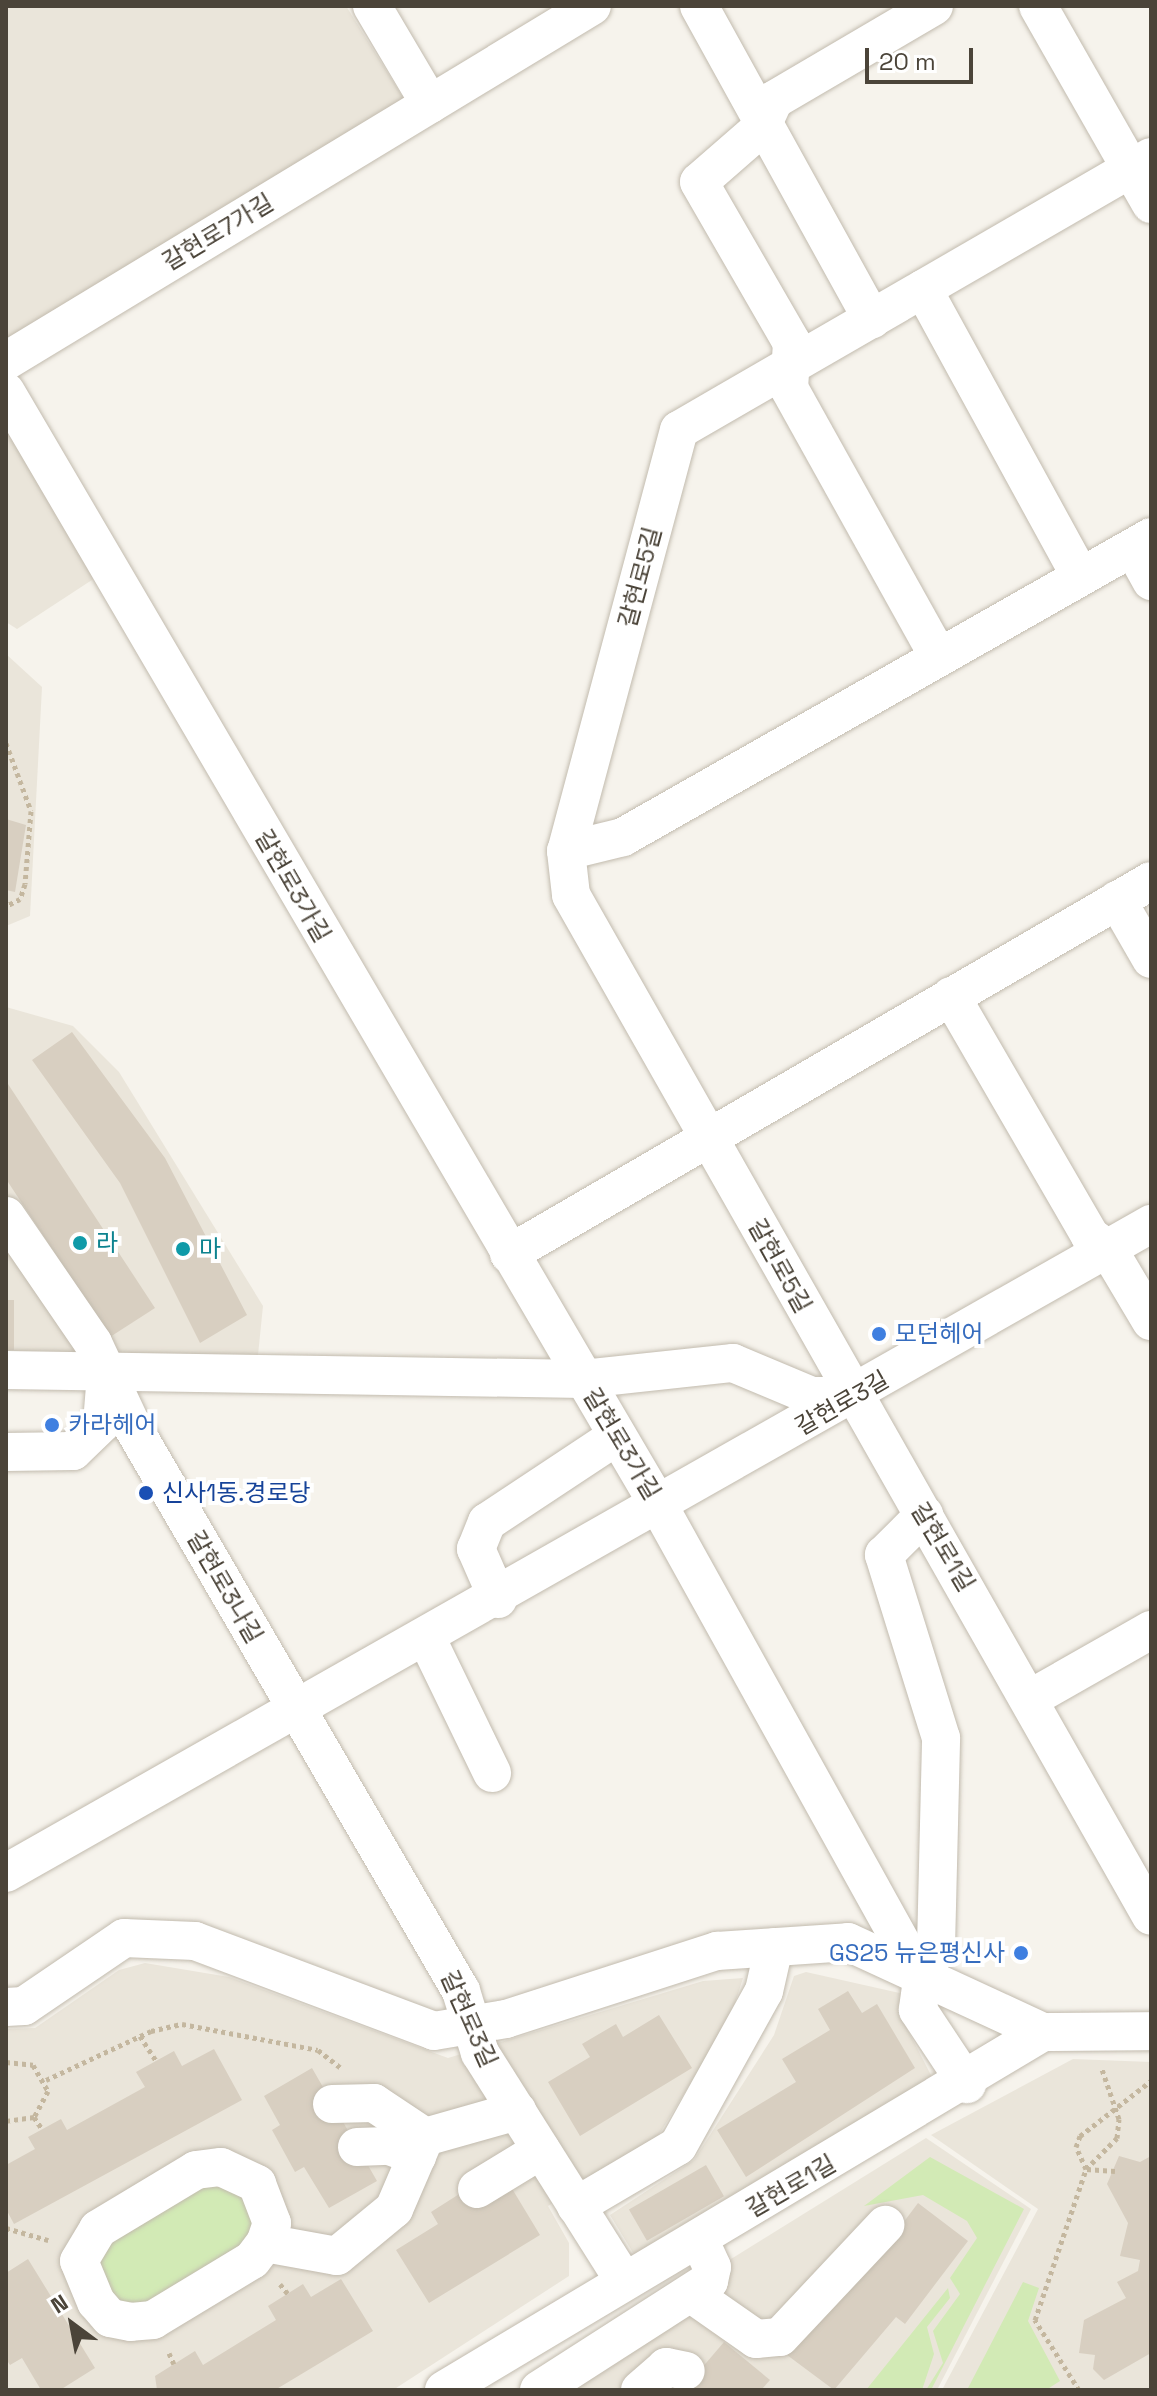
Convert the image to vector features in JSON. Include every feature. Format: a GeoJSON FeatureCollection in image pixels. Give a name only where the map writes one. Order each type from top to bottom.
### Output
{"type":"FeatureCollection","features":[{"type":"Feature","properties":{"kind":"street"},"geometry":{"type":"LineString","coordinates":[[372,6],[430,104]]}},
{"type":"Feature","properties":{"kind":"street","name":"갈현로7가길"},"geometry":{"type":"LineString","coordinates":[[6,361],[592,6]]}},
{"type":"Feature","properties":{"kind":"street"},"geometry":{"type":"LineString","coordinates":[[699,6],[761,128],[872,319]]}},
{"type":"Feature","properties":{"kind":"street"},"geometry":{"type":"LineString","coordinates":[[934,6],[774,100],[761,128],[699,182],[792,343],[789,388],[939,657]]}},
{"type":"Feature","properties":{"kind":"street"},"geometry":{"type":"LineString","coordinates":[[1038,6],[1141,163],[1151,204]]}},
{"type":"Feature","properties":{"kind":"street","name":"갈현로5길"},"geometry":{"type":"LineString","coordinates":[[853,1396],[571,895],[566,851],[679,430],[1141,163]]}},
{"type":"Feature","properties":{"kind":"street"},"geometry":{"type":"LineString","coordinates":[[923,289],[1081,577]]}},
{"type":"Feature","properties":{"kind":"street","name":"갈현로3가길"},"geometry":{"type":"LineString","coordinates":[[6,392],[660,1508]]}},
{"type":"Feature","properties":{"kind":"street"},"geometry":{"type":"LineString","coordinates":[[566,851],[623,837],[1142,543],[1151,581]]}},
{"type":"Feature","properties":{"kind":"street"},"geometry":{"type":"LineString","coordinates":[[509,1254],[707,1136],[1151,881]]}},
{"type":"Feature","properties":{"kind":"street"},"geometry":{"type":"LineString","coordinates":[[1117,900],[1151,959]]}},
{"type":"Feature","properties":{"kind":"street"},"geometry":{"type":"LineString","coordinates":[[951,996],[1090,1236],[1108,1249],[1151,1321]]}},
{"type":"Feature","properties":{"kind":"street","name":"갈현로3나길"},"geometry":{"type":"LineString","coordinates":[[6,1216],[106,1372],[297,1712]]}},
{"type":"Feature","properties":{"kind":"street","name":"갈현로3길"},"geometry":{"type":"LineString","coordinates":[[6,1873],[660,1508],[1151,1224]]}},
{"type":"Feature","properties":{"kind":"street"},"geometry":{"type":"LineString","coordinates":[[583,1379],[733,1363],[812,1396],[853,1396]]}},
{"type":"Feature","properties":{"kind":"street","name":"갈현로3가길"},"geometry":{"type":"LineString","coordinates":[[6,1370],[583,1379]]}},
{"type":"Feature","properties":{"kind":"street"},"geometry":{"type":"LineString","coordinates":[[6,1452],[73,1451],[102,1423],[106,1372]]}},
{"type":"Feature","properties":{"kind":"street","name":"갈현로1길"},"geometry":{"type":"LineString","coordinates":[[853,1396],[1033,1697],[1151,1916]]}},
{"type":"Feature","properties":{"kind":"street"},"geometry":{"type":"LineString","coordinates":[[498,1599],[476,1549],[487,1522],[617,1436]]}},
{"type":"Feature","properties":{"kind":"street"},"geometry":{"type":"LineString","coordinates":[[660,1508],[922,1980]]}},
{"type":"Feature","properties":{"kind":"street"},"geometry":{"type":"LineString","coordinates":[[924,1515],[884,1555],[941,1738],[936,1947],[922,1980],[918,2010],[967,2084]]}},
{"type":"Feature","properties":{"kind":"street"},"geometry":{"type":"LineString","coordinates":[[1033,1697],[1151,1630]]}},
{"type":"Feature","properties":{"kind":"street"},"geometry":{"type":"LineString","coordinates":[[427,1639],[492,1773]]}},
{"type":"Feature","properties":{"kind":"street","name":"갈현로3길"},"geometry":{"type":"LineString","coordinates":[[297,1712],[461,1991],[472,2026],[517,2111],[624,2281]]}},
{"type":"Feature","properties":{"kind":"street"},"geometry":{"type":"LineString","coordinates":[[6,2007],[24,2006],[124,1938],[195,1941],[315,1982],[434,2031],[472,2026],[717,1951],[848,1942],[922,1980],[1043,2032],[1151,2031]]}},
{"type":"Feature","properties":{"kind":"street"},"geometry":{"type":"LineString","coordinates":[[576,2206],[678,2146],[764,1991],[774,1947]]}},
{"type":"Feature","properties":{"kind":"street","name":"갈현로1길"},"geometry":{"type":"LineString","coordinates":[[444,2390],[624,2281],[967,2084],[1043,2032]]}},
{"type":"Feature","properties":{"kind":"street"},"geometry":{"type":"LineString","coordinates":[[332,2104],[369,2102],[421,2146]]}},
{"type":"Feature","properties":{"kind":"street"},"geometry":{"type":"LineString","coordinates":[[357,2147],[421,2146],[517,2111]]}},
{"type":"Feature","properties":{"kind":"street"},"geometry":{"type":"LineString","coordinates":[[265,2243],[337,2256],[394,2209],[421,2146]]}},
{"type":"Feature","properties":{"kind":"street"},"geometry":{"type":"LineString","coordinates":[[477,2189],[541,2150]]}},
{"type":"Feature","properties":{"kind":"street"},"geometry":{"type":"LineString","coordinates":[[221,2167],[257,2184],[272,2223],[265,2243],[252,2260],[153,2320],[131,2322],[110,2318],[96,2302],[79,2261],[98,2229],[196,2170],[221,2167]]}},
{"type":"Feature","properties":{"kind":"street"},"geometry":{"type":"LineString","coordinates":[[693,2295],[756,2339],[780,2337],[885,2225]]}},
{"type":"Feature","properties":{"kind":"street"},"geometry":{"type":"LineString","coordinates":[[539,2390],[693,2295],[712,2267],[699,2239]]}},
{"type":"Feature","properties":{"kind":"street"},"geometry":{"type":"LineString","coordinates":[[640,2390],[666,2367],[686,2371]]}},
{"type":"Feature","properties":{"kind":"path"},"geometry":{"type":"LineString","coordinates":[[6,743],[31,811],[25,884],[20,899],[6,906]]}},
{"type":"Feature","properties":{"kind":"path"},"geometry":{"type":"LineString","coordinates":[[46,2080],[140,2036],[182,2024],[213,2026],[318,2050],[369,2102]]}},
{"type":"Feature","properties":{"kind":"path"},"geometry":{"type":"LineString","coordinates":[[1079,2390],[1044,2347],[1035,2320],[1040,2295],[1086,2169],[1117,2138],[1115,2107],[1088,2031]]}},
{"type":"Feature","properties":{"kind":"path"},"geometry":{"type":"LineString","coordinates":[[140,2036],[156,2061]]}},
{"type":"Feature","properties":{"kind":"path"},"geometry":{"type":"LineString","coordinates":[[6,2062],[25,2061],[46,2080],[46,2102],[34,2117],[6,2121]]}},
{"type":"Feature","properties":{"kind":"path"},"geometry":{"type":"LineString","coordinates":[[1086,2169],[1076,2147],[1080,2136],[1151,2081]]}},
{"type":"Feature","properties":{"kind":"path"},"geometry":{"type":"LineString","coordinates":[[34,2117],[42,2129]]}},
{"type":"Feature","properties":{"kind":"path"},"geometry":{"type":"LineString","coordinates":[[1086,2169],[1115,2171]]}},
{"type":"Feature","properties":{"kind":"shaded area"},"geometry":{"type":"Polygon","coordinates":[[[6,6],[346,6],[404,99],[6,341],[6,6]]]}},
{"type":"Feature","properties":{"kind":"shaded area"},"geometry":{"type":"Polygon","coordinates":[[[6,426],[95,578],[17,629],[6,622],[6,426]]]}},
{"type":"Feature","properties":{"kind":"shaded area"},"geometry":{"type":"Polygon","coordinates":[[[6,654],[42,687],[30,916],[6,926],[6,654]]]}},
{"type":"Feature","properties":{"kind":"shaded area"},"geometry":{"type":"Polygon","coordinates":[[[6,1007],[73,1026],[119,1072],[263,1306],[258,1355],[6,1354],[6,1007]]]}},
{"type":"Feature","properties":{"kind":"shaded area"},"geometry":{"type":"Polygon","coordinates":[[[145,1963],[229,1977],[448,2058],[703,1981],[743,1978],[730,2019],[655,2141],[548,2206],[569,2243],[569,2276],[393,2390],[6,2390],[6,2029],[35,2028],[119,1970],[145,1963]]]}},
{"type":"Feature","properties":{"kind":"shaded area"},"geometry":{"type":"Polygon","coordinates":[[[806,1972],[904,1994],[900,2015],[933,2079],[635,2256],[610,2215],[694,2160],[774,2035],[794,1976],[806,1972]]]}},
{"type":"Feature","properties":{"kind":"shaded area"},"geometry":{"type":"Polygon","coordinates":[[[1073,2059],[1151,2062],[1151,2390],[942,2390],[1038,2209],[931,2135],[1073,2059]]]}},
{"type":"Feature","properties":{"kind":"shaded area"},"geometry":{"type":"Polygon","coordinates":[[[926,2138],[1031,2209],[937,2390],[520,2390],[926,2138]]]}},
{"type":"Feature","properties":{"kind":"green space"},"geometry":{"type":"Polygon","coordinates":[[[930,2157],[1024,2209],[931,2390],[926,2390],[943,2363],[933,2331],[960,2294],[950,2278],[977,2238],[967,2221],[923,2195],[864,2206],[930,2157]]]}},
{"type":"Feature","properties":{"kind":"green space"},"geometry":{"type":"Polygon","coordinates":[[[221,2167],[272,2223],[131,2322],[83,2247],[221,2167]]]}},
{"type":"Feature","properties":{"kind":"green space"},"geometry":{"type":"Polygon","coordinates":[[[1023,2282],[1039,2288],[1028,2321],[1060,2381],[1046,2390],[967,2390],[1023,2282]]]}},
{"type":"Feature","properties":{"kind":"green space"},"geometry":{"type":"Polygon","coordinates":[[[948,2288],[950,2298],[927,2327],[934,2354],[922,2390],[866,2390],[948,2288]]]}},
{"type":"Feature","properties":{"kind":"building"},"geometry":{"type":"Polygon","coordinates":[[[6,819],[26,825],[15,892],[6,890],[6,819]]]}},
{"type":"Feature","properties":{"kind":"building","name":"마"},"geometry":{"type":"Polygon","coordinates":[[[72,1032],[165,1158],[247,1315],[200,1343],[120,1183],[32,1060],[72,1032]]]}},
{"type":"Feature","properties":{"kind":"building","name":"라"},"geometry":{"type":"Polygon","coordinates":[[[6,1081],[155,1308],[110,1337],[6,1179],[6,1081]]]}},
{"type":"Feature","properties":{"kind":"building"},"geometry":{"type":"Polygon","coordinates":[[[6,1300],[14,1300],[14,1350],[6,1350],[6,1300]]]}},
{"type":"Feature","properties":{"kind":"building"},"geometry":{"type":"Polygon","coordinates":[[[848,1991],[862,2013],[877,2004],[915,2068],[746,2177],[717,2130],[796,2082],[782,2059],[830,2030],[818,2009],[848,1991]]]}},
{"type":"Feature","properties":{"kind":"building"},"geometry":{"type":"Polygon","coordinates":[[[659,2015],[692,2068],[580,2136],[548,2082],[590,2057],[582,2044],[616,2024],[623,2037],[659,2015]]]}},
{"type":"Feature","properties":{"kind":"building"},"geometry":{"type":"Polygon","coordinates":[[[214,2049],[242,2100],[14,2224],[6,2209],[6,2165],[35,2149],[28,2137],[61,2119],[67,2130],[145,2087],[136,2072],[174,2051],[182,2066],[214,2049]]]}},
{"type":"Feature","properties":{"kind":"building"},"geometry":{"type":"Polygon","coordinates":[[[312,2068],[377,2181],[329,2208],[304,2167],[295,2172],[272,2130],[280,2125],[264,2096],[312,2068]]]}},
{"type":"Feature","properties":{"kind":"building"},"geometry":{"type":"Polygon","coordinates":[[[1119,2156],[1140,2162],[1151,2156],[1151,2353],[1104,2380],[1093,2369],[1095,2355],[1079,2353],[1084,2320],[1126,2298],[1117,2282],[1138,2271],[1140,2260],[1120,2256],[1128,2223],[1107,2184],[1119,2156]]]}},
{"type":"Feature","properties":{"kind":"building"},"geometry":{"type":"Polygon","coordinates":[[[706,2165],[724,2196],[647,2241],[629,2210],[706,2165]]]}},
{"type":"Feature","properties":{"kind":"building"},"geometry":{"type":"Polygon","coordinates":[[[508,2182],[540,2235],[429,2303],[396,2250],[438,2224],[431,2212],[464,2191],[508,2182]]]}},
{"type":"Feature","properties":{"kind":"building"},"geometry":{"type":"Polygon","coordinates":[[[918,2203],[968,2241],[905,2324],[896,2317],[834,2390],[787,2355],[851,2271],[861,2279],[918,2203]]]}},
{"type":"Feature","properties":{"kind":"building"},"geometry":{"type":"Polygon","coordinates":[[[28,2259],[95,2368],[60,2390],[41,2390],[22,2358],[10,2365],[6,2359],[6,2273],[28,2259]]]}},
{"type":"Feature","properties":{"kind":"building"},"geometry":{"type":"Polygon","coordinates":[[[341,2279],[373,2331],[275,2390],[157,2390],[155,2376],[195,2351],[203,2365],[276,2320],[268,2306],[303,2284],[311,2297],[341,2279]]]}},
{"type":"Feature","properties":{"kind":"building"},"geometry":{"type":"Polygon","coordinates":[[[724,2342],[770,2380],[761,2390],[683,2390],[724,2342]]]}},
{"type":"Feature","properties":{"kind":"place","name":"라"},"geometry":{"type":"Point","coordinates":[80,1243]}},
{"type":"Feature","properties":{"kind":"place","name":"마"},"geometry":{"type":"Point","coordinates":[183,1249]}},
{"type":"Feature","properties":{"kind":"place","name":"모던헤어"},"geometry":{"type":"Point","coordinates":[879,1334]}},
{"type":"Feature","properties":{"kind":"place","name":"카라헤어"},"geometry":{"type":"Point","coordinates":[52,1425]}},
{"type":"Feature","properties":{"kind":"place","name":"신사1동.경로당"},"geometry":{"type":"Point","coordinates":[146,1493]}},
{"type":"Feature","properties":{"kind":"place","name":"GS25 뉴은평신사"},"geometry":{"type":"Point","coordinates":[1021,1953]}}]}
